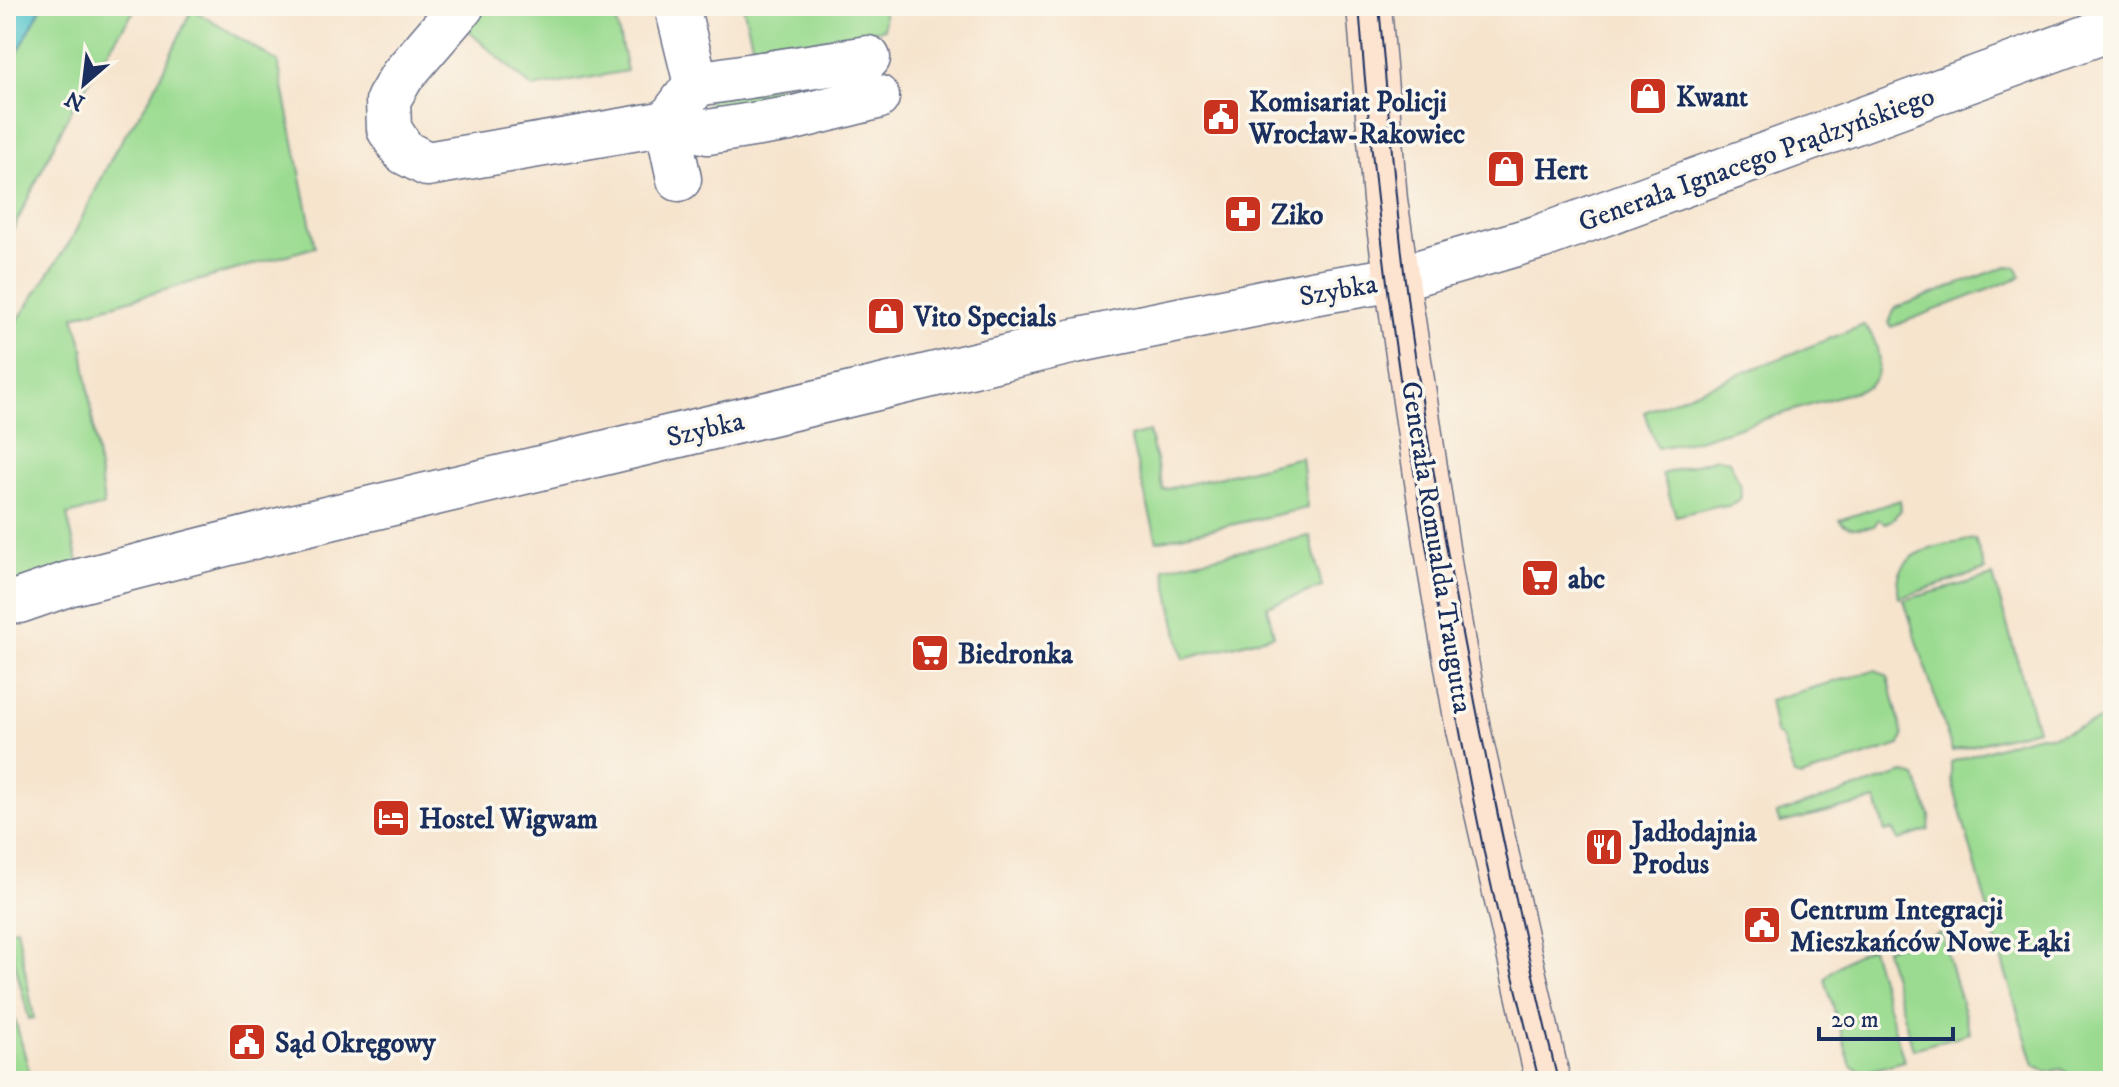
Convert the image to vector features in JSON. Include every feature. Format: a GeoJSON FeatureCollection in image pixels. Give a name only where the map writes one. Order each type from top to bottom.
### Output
{"type":"FeatureCollection","features":[{"type":"Feature","properties":{"kind":"main road","name":"Generała Romualda Traugutta"},"geometry":{"type":"LineString","coordinates":[[1369,6],[1385,200],[1441,575],[1468,729],[1548,1081]]}},
{"type":"Feature","properties":{"kind":"street"},"geometry":{"type":"LineString","coordinates":[[462,6],[402,76],[388,100],[389,129],[404,152],[427,164],[667,123],[708,132],[790,119],[872,78],[696,84]]}},
{"type":"Feature","properties":{"kind":"street"},"geometry":{"type":"LineString","coordinates":[[677,6],[696,84]]}},
{"type":"Feature","properties":{"kind":"street","name":"Generała Ignacego Prądzyńskiego"},"geometry":{"type":"LineString","coordinates":[[1396,279],[1540,237],[2113,28]]}},
{"type":"Feature","properties":{"kind":"street"},"geometry":{"type":"LineString","coordinates":[[679,179],[667,123],[696,84]]}},
{"type":"Feature","properties":{"kind":"street","name":"Szybka"},"geometry":{"type":"LineString","coordinates":[[19,601],[68,584],[469,484],[1075,341],[1396,279]]}},
{"type":"Feature","properties":{"kind":"green space"},"geometry":{"type":"Polygon","coordinates":[[[42,6],[137,6],[74,104],[6,244],[6,75],[42,6]]]}},
{"type":"Feature","properties":{"kind":"green space"},"geometry":{"type":"Polygon","coordinates":[[[486,6],[613,6],[627,71],[533,88],[466,29],[486,6]]]}},
{"type":"Feature","properties":{"kind":"green space"},"geometry":{"type":"Polygon","coordinates":[[[743,6],[884,6],[884,29],[754,52],[743,6]]]}},
{"type":"Feature","properties":{"kind":"green space"},"geometry":{"type":"Polygon","coordinates":[[[192,9],[278,62],[315,247],[74,316],[83,348],[104,506],[67,515],[79,566],[6,589],[6,338],[71,240],[116,149],[151,96],[192,9]]]}},
{"type":"Feature","properties":{"kind":"green space"},"geometry":{"type":"Polygon","coordinates":[[[856,73],[875,83],[709,111],[707,105],[710,98],[856,73]]]}},
{"type":"Feature","properties":{"kind":"green space"},"geometry":{"type":"Polygon","coordinates":[[[2007,266],[2016,267],[2021,277],[1891,327],[1889,323],[1895,308],[2007,266]]]}},
{"type":"Feature","properties":{"kind":"green space"},"geometry":{"type":"Polygon","coordinates":[[[1864,325],[1877,348],[1879,365],[1874,381],[1868,387],[1701,439],[1657,448],[1644,412],[1864,325]]]}},
{"type":"Feature","properties":{"kind":"green space"},"geometry":{"type":"Polygon","coordinates":[[[1149,432],[1163,490],[1301,457],[1307,508],[1157,541],[1130,437],[1149,432]]]}},
{"type":"Feature","properties":{"kind":"green space"},"geometry":{"type":"Polygon","coordinates":[[[1717,458],[1728,460],[1733,468],[1741,490],[1739,501],[1729,506],[1720,505],[1676,516],[1662,474],[1717,458]]]}},
{"type":"Feature","properties":{"kind":"green space"},"geometry":{"type":"Polygon","coordinates":[[[1900,500],[1901,510],[1885,523],[1879,519],[1874,526],[1855,528],[1839,520],[1900,500]]]}},
{"type":"Feature","properties":{"kind":"green space"},"geometry":{"type":"Polygon","coordinates":[[[1310,536],[1322,587],[1267,606],[1274,635],[1183,659],[1164,568],[1310,536]]]}},
{"type":"Feature","properties":{"kind":"green space"},"geometry":{"type":"Polygon","coordinates":[[[1975,539],[1985,570],[1899,598],[1898,581],[1910,559],[1933,548],[1975,539]]]}},
{"type":"Feature","properties":{"kind":"green space"},"geometry":{"type":"Polygon","coordinates":[[[1993,576],[2037,729],[1952,751],[1904,600],[1993,576]]]}},
{"type":"Feature","properties":{"kind":"green space"},"geometry":{"type":"Polygon","coordinates":[[[1876,670],[1888,677],[1903,736],[1900,745],[1801,777],[1794,775],[1782,738],[1775,733],[1769,700],[1876,670]]]}},
{"type":"Feature","properties":{"kind":"green space"},"geometry":{"type":"Polygon","coordinates":[[[2101,720],[2107,733],[2113,731],[2113,1071],[2084,1081],[2068,1081],[2070,1075],[2061,1069],[2047,1072],[2034,1065],[1951,778],[1951,762],[2016,741],[2039,735],[2052,736],[2101,720]]]}},
{"type":"Feature","properties":{"kind":"green space"},"geometry":{"type":"Polygon","coordinates":[[[1904,773],[1916,777],[1930,816],[1929,830],[1899,840],[1893,830],[1885,832],[1876,800],[1781,823],[1776,814],[1904,773]]]}},
{"type":"Feature","properties":{"kind":"green space"},"geometry":{"type":"Polygon","coordinates":[[[17,928],[34,1018],[29,1019],[7,931],[17,928]]]}},
{"type":"Feature","properties":{"kind":"green space"},"geometry":{"type":"Polygon","coordinates":[[[1941,933],[1970,1033],[1913,1049],[1885,949],[1941,933]]]}},
{"type":"Feature","properties":{"kind":"green space"},"geometry":{"type":"Polygon","coordinates":[[[1871,948],[1904,1061],[1864,1072],[1851,1066],[1825,979],[1846,961],[1871,948]]]}},
{"type":"Feature","properties":{"kind":"green space"},"geometry":{"type":"Polygon","coordinates":[[[6,987],[32,1081],[6,1081],[6,987]]]}},
{"type":"Feature","properties":{"kind":"water"},"geometry":{"type":"Polygon","coordinates":[[[6,6],[42,6],[6,75],[6,6]]]}},
{"type":"Feature","properties":{"kind":"tram line"},"geometry":{"type":"LineString","coordinates":[[1359,6],[1379,220],[1425,540],[1485,857],[1539,1081]]}},
{"type":"Feature","properties":{"kind":"tram line"},"geometry":{"type":"LineString","coordinates":[[1379,6],[1404,273],[1430,453],[1497,813],[1558,1081]]}},
{"type":"Feature","properties":{"kind":"place","name":"Kwant"},"geometry":{"type":"Point","coordinates":[1648,96]}},
{"type":"Feature","properties":{"kind":"place","name":"Komisariat Policji Wrocław-Rakowiec"},"geometry":{"type":"Point","coordinates":[1221,117]}},
{"type":"Feature","properties":{"kind":"place","name":"Hert"},"geometry":{"type":"Point","coordinates":[1506,169]}},
{"type":"Feature","properties":{"kind":"place","name":"Ziko"},"geometry":{"type":"Point","coordinates":[1243,214]}},
{"type":"Feature","properties":{"kind":"place","name":"Vito Specials"},"geometry":{"type":"Point","coordinates":[886,316]}},
{"type":"Feature","properties":{"kind":"place","name":"abc"},"geometry":{"type":"Point","coordinates":[1540,578]}},
{"type":"Feature","properties":{"kind":"place","name":"Biedronka"},"geometry":{"type":"Point","coordinates":[930,653]}},
{"type":"Feature","properties":{"kind":"place","name":"Hostel Wigwam"},"geometry":{"type":"Point","coordinates":[391,818]}},
{"type":"Feature","properties":{"kind":"place","name":"Jadłodajnia Produs"},"geometry":{"type":"Point","coordinates":[1604,847]}},
{"type":"Feature","properties":{"kind":"place","name":"Centrum Integracji Mieszkańców Nowe Łąki"},"geometry":{"type":"Point","coordinates":[1762,925]}},
{"type":"Feature","properties":{"kind":"place","name":"Sąd Okręgowy"},"geometry":{"type":"Point","coordinates":[247,1042]}}]}
